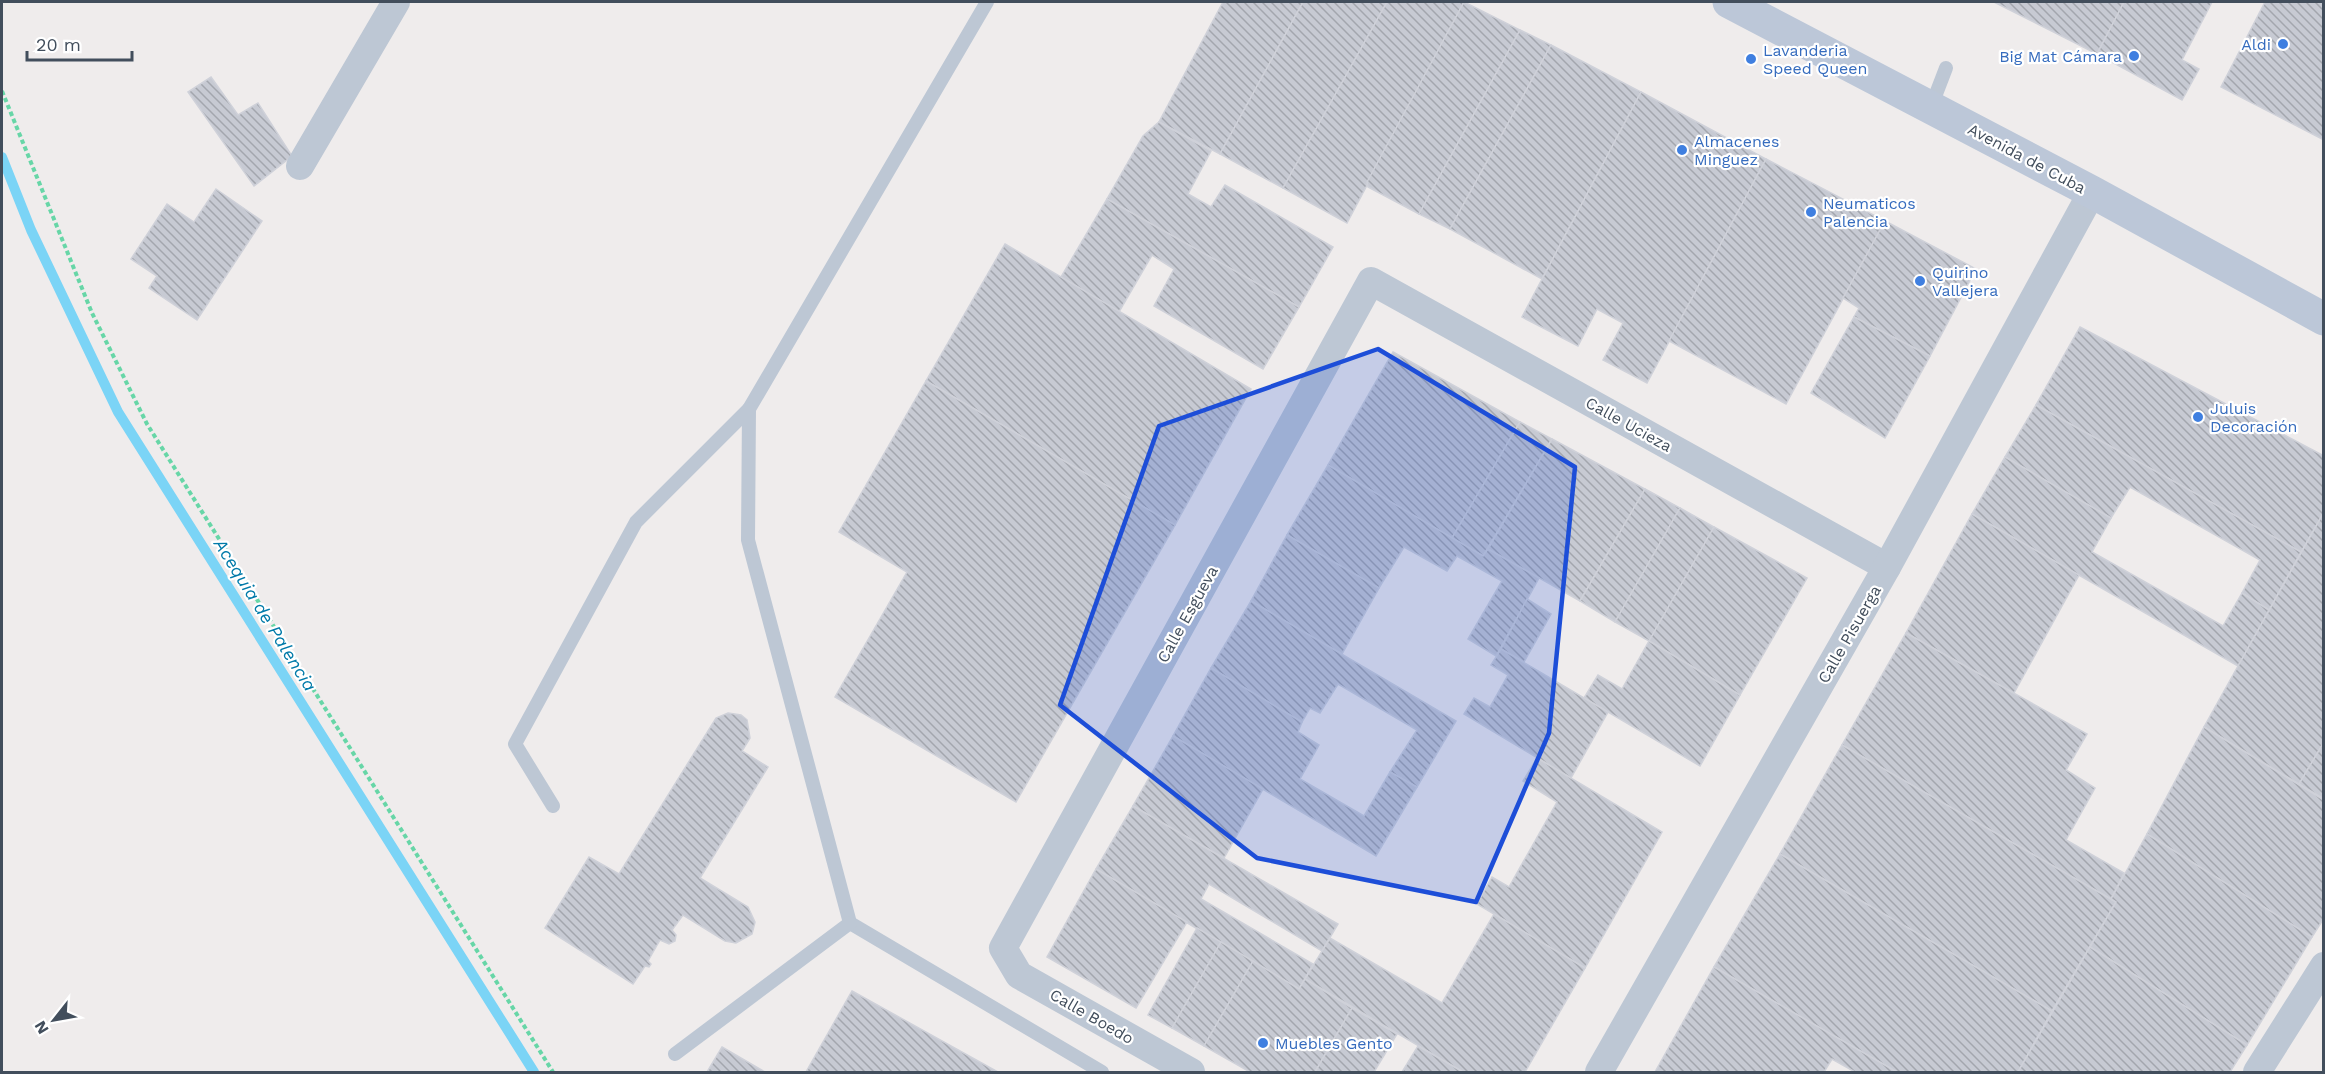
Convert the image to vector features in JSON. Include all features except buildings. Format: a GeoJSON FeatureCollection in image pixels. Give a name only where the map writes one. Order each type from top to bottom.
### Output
{"type":"FeatureCollection","features":[{"type":"Feature","properties":{"kind":"main road","name":"Avenida de Cuba"},"geometry":{"type":"LineString","coordinates":[[1729,2],[2092,192],[2324,319]]}},
{"type":"Feature","properties":{"kind":"street"},"geometry":{"type":"LineString","coordinates":[[300,166],[396,2]]}},
{"type":"Feature","properties":{"kind":"street","name":"Calle Pisuerga"},"geometry":{"type":"LineString","coordinates":[[1599,1072],[1887,567],[2092,192]]}},
{"type":"Feature","properties":{"kind":"street","name":"Calle Ucieza"},"geometry":{"type":"LineString","coordinates":[[1371,281],[1887,567]]}},
{"type":"Feature","properties":{"kind":"street","name":"Calle Esgueva"},"geometry":{"type":"LineString","coordinates":[[1003,948],[1371,281]]}},
{"type":"Feature","properties":{"kind":"street","name":"Calle Boedo"},"geometry":{"type":"LineString","coordinates":[[1003,948],[1019,975],[1191,1072]]}},
{"type":"Feature","properties":{"kind":"street"},"geometry":{"type":"LineString","coordinates":[[2257,1072],[2324,966]]}},
{"type":"Feature","properties":{"kind":"lane"},"geometry":{"type":"LineString","coordinates":[[554,806],[516,744],[636,522],[749,409],[987,2]]}},
{"type":"Feature","properties":{"kind":"lane"},"geometry":{"type":"LineString","coordinates":[[1931,107],[1946,68]]}},
{"type":"Feature","properties":{"kind":"lane"},"geometry":{"type":"LineString","coordinates":[[749,409],[748,540],[850,923],[1102,1072]]}},
{"type":"Feature","properties":{"kind":"lane"},"geometry":{"type":"LineString","coordinates":[[675,1054],[850,923]]}},
{"type":"Feature","properties":{"kind":"path"},"geometry":{"type":"LineString","coordinates":[[2,91],[92,313],[147,424],[553,1072]]}},
{"type":"Feature","properties":{"kind":"highlighted area"},"geometry":{"type":"Polygon","coordinates":[[[1378,349],[1575,467],[1549,733],[1476,902],[1257,858],[1060,705],[1159,426],[1378,349]]]}},
{"type":"Feature","properties":{"kind":"waterway","name":"Acequia de Palencia"},"geometry":{"type":"LineString","coordinates":[[2,157],[31,230],[118,412],[534,1072]]}},
{"type":"Feature","properties":{"kind":"place","name":"Aldi"},"geometry":{"type":"Point","coordinates":[2283,44]}},
{"type":"Feature","properties":{"kind":"place","name":"Big Mat Cámara"},"geometry":{"type":"Point","coordinates":[2134,56]}},
{"type":"Feature","properties":{"kind":"place","name":"Lavanderia Speed Queen"},"geometry":{"type":"Point","coordinates":[1751,59]}},
{"type":"Feature","properties":{"kind":"place","name":"Almacenes Minguez"},"geometry":{"type":"Point","coordinates":[1682,150]}},
{"type":"Feature","properties":{"kind":"place","name":"Neumaticos Palencia"},"geometry":{"type":"Point","coordinates":[1811,212]}},
{"type":"Feature","properties":{"kind":"place","name":"Quirino Vallejera"},"geometry":{"type":"Point","coordinates":[1920,281]}},
{"type":"Feature","properties":{"kind":"place","name":"Juluis Decoración"},"geometry":{"type":"Point","coordinates":[2198,417]}},
{"type":"Feature","properties":{"kind":"place","name":"Muebles Gento"},"geometry":{"type":"Point","coordinates":[1263,1043]}}]}
